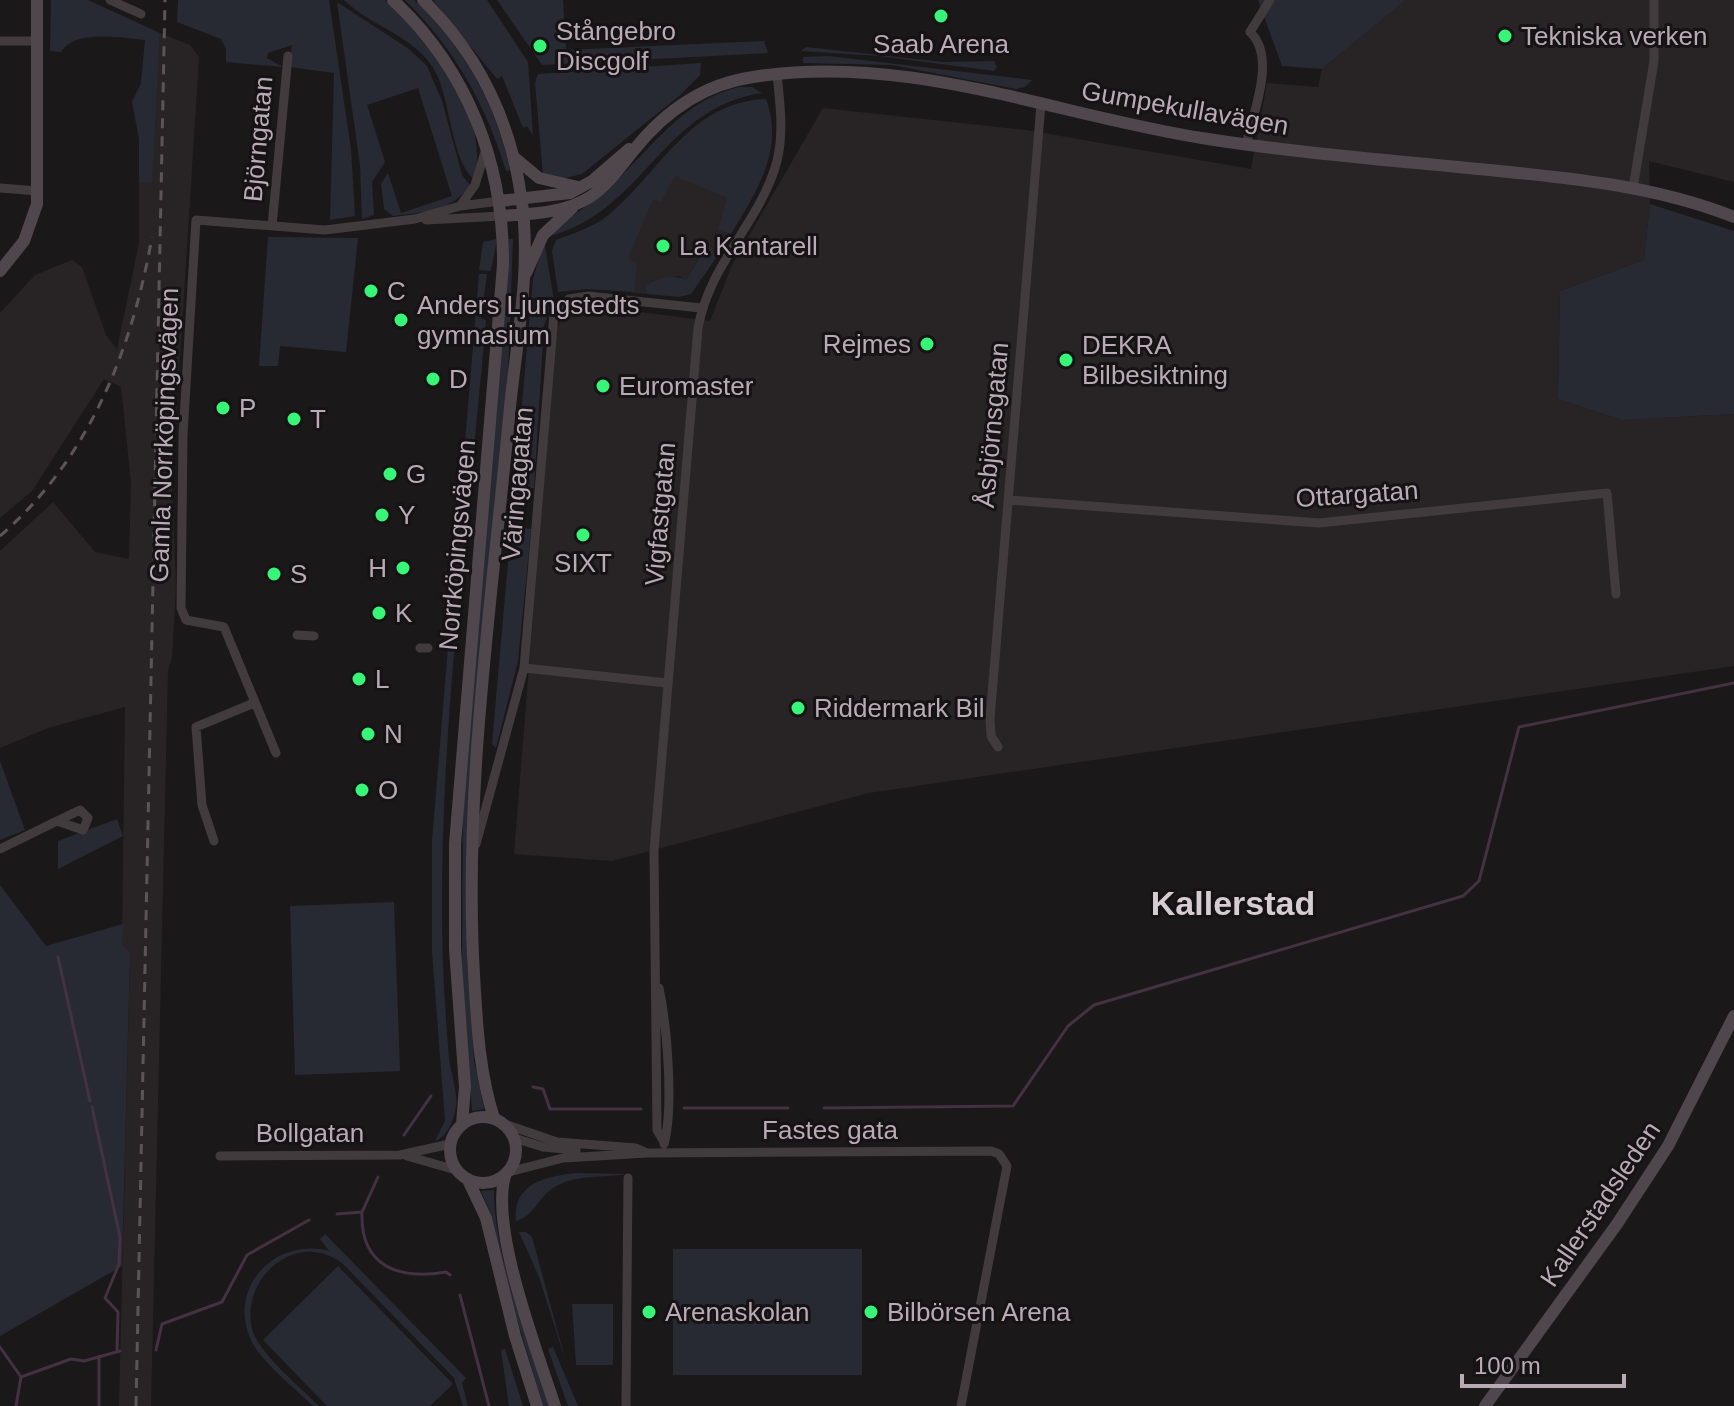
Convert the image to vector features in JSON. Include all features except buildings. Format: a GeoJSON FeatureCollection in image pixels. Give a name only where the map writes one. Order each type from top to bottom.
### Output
{"type":"FeatureCollection","features":[{"type":"Feature","properties":{"kind":"main road"},"geometry":{"type":"LineString","coordinates":[[0,271],[31,227],[38,191],[37,0]]}},
{"type":"Feature","properties":{"kind":"main road","name":"Norrköpingsvägen"},"geometry":{"type":"LineString","coordinates":[[393,0],[444,58],[471,107],[486,144],[502,216],[503,265],[455,844],[455,949],[465,1087],[462,1124]]}},
{"type":"Feature","properties":{"kind":"main road","name":"Norrköpingsvägen"},"geometry":{"type":"LineString","coordinates":[[423,0],[456,34],[475,62],[503,118],[515,158],[522,199],[522,283],[473,855],[472,943],[481,1073],[499,1121]]}},
{"type":"Feature","properties":{"kind":"main road","name":"Gumpekullavägen"},"geometry":{"type":"LineString","coordinates":[[500,201],[582,188],[681,105],[713,88],[777,74],[862,71],[910,76],[1164,132],[1246,145],[1633,188],[1734,217]]}},
{"type":"Feature","properties":{"kind":"main road","name":"Gumpekullavägen"},"geometry":{"type":"LineString","coordinates":[[502,216],[575,205],[607,183],[645,137]]}},
{"type":"Feature","properties":{"kind":"main road"},"geometry":{"type":"LineString","coordinates":[[515,158],[539,178],[582,188]]}},
{"type":"Feature","properties":{"kind":"main road"},"geometry":{"type":"LineString","coordinates":[[522,283],[543,235],[575,205]]}},
{"type":"Feature","properties":{"kind":"main road","name":"Kallerstadsleden"},"geometry":{"type":"LineString","coordinates":[[1485,1406],[1617,1224],[1668,1146],[1734,1016]]}},
{"type":"Feature","properties":{"kind":"main road"},"geometry":{"type":"LineString","coordinates":[[537,1406],[515,1336],[486,1218],[468,1180],[456,1170],[450,1144],[462,1124],[473,1118],[499,1121],[514,1138],[516,1156],[500,1191],[504,1228],[555,1406]]}},
{"type":"Feature","properties":{"kind":"main road"},"geometry":{"type":"LineString","coordinates":[[468,1180],[488,1183],[507,1174]]}},
{"type":"Feature","properties":{"kind":"street"},"geometry":{"type":"LineString","coordinates":[[110,0],[141,14]]}},
{"type":"Feature","properties":{"kind":"street"},"geometry":{"type":"LineString","coordinates":[[1246,145],[1263,62],[1260,46],[1250,32],[1270,0]]}},
{"type":"Feature","properties":{"kind":"street"},"geometry":{"type":"LineString","coordinates":[[1633,188],[1654,61],[1654,0]]}},
{"type":"Feature","properties":{"kind":"street"},"geometry":{"type":"LineString","coordinates":[[0,41],[38,41]]}},
{"type":"Feature","properties":{"kind":"street","name":"Björngatan"},"geometry":{"type":"LineString","coordinates":[[272,226],[288,56]]}},
{"type":"Feature","properties":{"kind":"street","name":"Vigfastgatan"},"geometry":{"type":"LineString","coordinates":[[664,1148],[657,1130],[654,851],[701,308],[713,277],[767,186],[776,162],[781,117],[777,74]]}},
{"type":"Feature","properties":{"kind":"street","name":"Åsbjörnsgatan"},"geometry":{"type":"LineString","coordinates":[[998,747],[991,736],[990,719],[1041,104]]}},
{"type":"Feature","properties":{"kind":"street"},"geometry":{"type":"LineString","coordinates":[[460,206],[481,171],[486,144]]}},
{"type":"Feature","properties":{"kind":"street"},"geometry":{"type":"LineString","coordinates":[[0,188],[38,191]]}},
{"type":"Feature","properties":{"kind":"street"},"geometry":{"type":"LineString","coordinates":[[415,219],[460,206],[500,201]]}},
{"type":"Feature","properties":{"kind":"street"},"geometry":{"type":"LineString","coordinates":[[272,226],[325,230],[415,219],[502,216]]}},
{"type":"Feature","properties":{"kind":"street","name":"Gamla Norrköpingsvägen"},"geometry":{"type":"LineString","coordinates":[[272,226],[196,220],[183,435],[181,608],[186,620],[224,627],[276,753]]}},
{"type":"Feature","properties":{"kind":"street","name":"Väringagatan"},"geometry":{"type":"LineString","coordinates":[[473,855],[524,668],[554,314],[569,299],[588,296],[701,308]]}},
{"type":"Feature","properties":{"kind":"street","name":"Ottargatan"},"geometry":{"type":"LineString","coordinates":[[1008,500],[1319,523],[1607,493],[1616,594]]}},
{"type":"Feature","properties":{"kind":"street"},"geometry":{"type":"LineString","coordinates":[[297,635],[314,636]]}},
{"type":"Feature","properties":{"kind":"street"},"geometry":{"type":"LineString","coordinates":[[524,668],[667,683]]}},
{"type":"Feature","properties":{"kind":"street"},"geometry":{"type":"LineString","coordinates":[[214,841],[202,805],[196,727],[254,703]]}},
{"type":"Feature","properties":{"kind":"street"},"geometry":{"type":"LineString","coordinates":[[0,849],[57,821]]}},
{"type":"Feature","properties":{"kind":"street","name":"Fastes gata"},"geometry":{"type":"LineString","coordinates":[[499,1121],[538,1138],[608,1148]]}},
{"type":"Feature","properties":{"kind":"street","name":"Fastes gata"},"geometry":{"type":"LineString","coordinates":[[514,1138],[559,1149],[636,1148],[647,1153]]}},
{"type":"Feature","properties":{"kind":"street","name":"Bollgatan"},"geometry":{"type":"LineString","coordinates":[[220,1156],[400,1155],[450,1144]]}},
{"type":"Feature","properties":{"kind":"street","name":"Fastes gata"},"geometry":{"type":"LineString","coordinates":[[507,1174],[563,1158],[647,1153],[664,1148],[991,1151],[999,1154],[1007,1166],[961,1406]]}},
{"type":"Feature","properties":{"kind":"street","name":"Bollgatan"},"geometry":{"type":"LineString","coordinates":[[400,1155],[456,1170]]}},
{"type":"Feature","properties":{"kind":"street"},"geometry":{"type":"LineString","coordinates":[[626,1406],[628,1178]]}},
{"type":"Feature","properties":{"kind":"shaded area"},"geometry":{"type":"Polygon","coordinates":[[[51,0],[88,0],[160,33],[152,182],[139,182],[139,139],[132,102],[141,83],[145,40],[88,38],[77,40],[61,52],[50,51],[51,0]]]}},
{"type":"Feature","properties":{"kind":"shaded area"},"geometry":{"type":"Polygon","coordinates":[[[178,0],[329,0],[351,149],[355,216],[330,220],[334,73],[289,67],[292,45],[268,53],[267,58],[283,67],[226,62],[226,49],[221,39],[177,22],[178,0]]]}},
{"type":"Feature","properties":{"kind":"shaded area"},"geometry":{"type":"Polygon","coordinates":[[[344,0],[385,0],[437,58],[453,81],[474,131],[477,155],[474,179],[460,159],[445,98],[427,59],[405,40],[367,18],[344,0]]]}},
{"type":"Feature","properties":{"kind":"shaded area"},"geometry":{"type":"Polygon","coordinates":[[[405,0],[414,0],[432,18],[475,77],[496,122],[510,170],[506,171],[489,123],[467,79],[439,38],[405,0]]]}},
{"type":"Feature","properties":{"kind":"shaded area"},"geometry":{"type":"Polygon","coordinates":[[[433,0],[487,0],[528,62],[533,135],[527,126],[523,128],[502,76],[497,79],[433,0]]]}},
{"type":"Feature","properties":{"kind":"shaded area"},"geometry":{"type":"Polygon","coordinates":[[[497,0],[563,0],[566,50],[764,41],[768,53],[542,65],[497,0]]]}},
{"type":"Feature","properties":{"kind":"shaded area"},"geometry":{"type":"Polygon","coordinates":[[[1258,0],[1406,0],[1322,69],[1282,66],[1258,0]]]}},
{"type":"Feature","properties":{"kind":"shaded area"},"geometry":{"type":"Polygon","coordinates":[[[1406,0],[1734,0],[1734,182],[1649,161],[1650,204],[1644,260],[1560,291],[1558,399],[1622,420],[1734,414],[1734,666],[869,793],[612,861],[514,854],[556,330],[563,314],[577,304],[710,321],[732,265],[823,108],[1026,130],[1251,169],[1267,83],[1318,87],[1322,69],[1406,0]]]}},
{"type":"Feature","properties":{"kind":"shaded area"},"geometry":{"type":"Polygon","coordinates":[[[337,2],[409,49],[427,66],[442,101],[462,175],[470,185],[454,201],[425,212],[393,216],[384,209],[381,184],[388,173],[401,213],[452,196],[418,88],[367,105],[385,162],[372,182],[374,215],[362,219],[360,165],[337,2]]]}},
{"type":"Feature","properties":{"kind":"shaded area"},"geometry":{"type":"Polygon","coordinates":[[[160,33],[190,45],[199,57],[172,485],[176,585],[172,657],[168,671],[151,1406],[119,1406],[130,955],[122,944],[125,707],[48,728],[0,748],[0,551],[53,502],[95,552],[129,559],[131,482],[121,387],[104,379],[32,491],[0,518],[0,313],[35,275],[72,260],[82,267],[106,335],[117,349],[139,243],[139,182],[151,182],[160,33]]]}},
{"type":"Feature","properties":{"kind":"shaded area"},"geometry":{"type":"Polygon","coordinates":[[[806,47],[943,62],[994,61],[997,67],[994,71],[879,56],[801,51],[806,47]]]}},
{"type":"Feature","properties":{"kind":"shaded area"},"geometry":{"type":"Polygon","coordinates":[[[828,56],[1032,80],[1025,87],[1016,89],[892,65],[803,63],[803,57],[828,56]]]}},
{"type":"Feature","properties":{"kind":"shaded area"},"geometry":{"type":"Polygon","coordinates":[[[701,63],[700,75],[679,96],[582,174],[561,179],[543,175],[535,83],[538,74],[701,63]]]}},
{"type":"Feature","properties":{"kind":"shaded area"},"geometry":{"type":"Polygon","coordinates":[[[739,87],[752,87],[762,93],[728,102],[700,118],[608,206],[582,224],[550,236],[603,193],[681,116],[718,94],[739,87]]]}},
{"type":"Feature","properties":{"kind":"shaded area"},"geometry":{"type":"Polygon","coordinates":[[[766,99],[771,117],[770,153],[750,203],[731,234],[718,230],[727,198],[675,176],[661,202],[653,199],[628,258],[637,264],[634,292],[587,289],[558,292],[552,251],[556,240],[605,218],[697,125],[717,112],[740,103],[766,99]]]}},
{"type":"Feature","properties":{"kind":"shaded area"},"geometry":{"type":"Polygon","coordinates":[[[674,175],[727,198],[728,235],[731,234],[716,258],[712,247],[702,242],[705,248],[686,280],[679,276],[652,281],[647,294],[630,293],[633,293],[627,259],[653,198],[674,175]]]}},
{"type":"Feature","properties":{"kind":"shaded area"},"geometry":{"type":"Polygon","coordinates":[[[1650,204],[1734,231],[1734,414],[1622,420],[1558,399],[1560,291],[1644,260],[1650,204]]]}},
{"type":"Feature","properties":{"kind":"shaded area"},"geometry":{"type":"Polygon","coordinates":[[[268,237],[358,238],[346,352],[280,346],[278,366],[259,366],[268,237]]]}},
{"type":"Feature","properties":{"kind":"shaded area"},"geometry":{"type":"Polygon","coordinates":[[[497,239],[491,271],[479,270],[483,242],[497,239]]]}},
{"type":"Feature","properties":{"kind":"shaded area"},"geometry":{"type":"Polygon","coordinates":[[[509,239],[513,239],[508,373],[467,839],[467,962],[474,1060],[484,1109],[472,1111],[462,963],[463,804],[509,239]]]}},
{"type":"Feature","properties":{"kind":"shaded area"},"geometry":{"type":"Polygon","coordinates":[[[544,240],[554,301],[544,325],[534,488],[525,488],[521,528],[531,529],[518,661],[496,748],[492,744],[533,279],[544,240]]]}},
{"type":"Feature","properties":{"kind":"shaded area"},"geometry":{"type":"Polygon","coordinates":[[[699,242],[712,247],[716,258],[691,294],[679,297],[647,294],[646,286],[655,281],[671,277],[686,280],[705,249],[699,242]]]}},
{"type":"Feature","properties":{"kind":"shaded area"},"geometry":{"type":"Polygon","coordinates":[[[479,274],[487,274],[481,319],[486,320],[457,616],[443,839],[444,986],[449,1059],[456,1101],[450,1127],[435,1141],[445,1121],[432,952],[432,841],[479,274]]]}},
{"type":"Feature","properties":{"kind":"shaded area"},"geometry":{"type":"Polygon","coordinates":[[[0,761],[25,830],[0,840],[0,761]]]}},
{"type":"Feature","properties":{"kind":"shaded area"},"geometry":{"type":"Polygon","coordinates":[[[117,819],[123,836],[58,869],[58,841],[117,819]]]}},
{"type":"Feature","properties":{"kind":"shaded area"},"geometry":{"type":"Polygon","coordinates":[[[0,885],[46,946],[123,924],[122,944],[130,954],[122,1266],[0,1336],[0,885]]]}},
{"type":"Feature","properties":{"kind":"shaded area"},"geometry":{"type":"Polygon","coordinates":[[[394,902],[400,1071],[295,1075],[290,906],[394,902]]]}},
{"type":"Feature","properties":{"kind":"shaded area"},"geometry":{"type":"Polygon","coordinates":[[[577,1173],[627,1174],[579,1178],[561,1184],[516,1221],[516,1208],[526,1190],[543,1179],[577,1173]]]}},
{"type":"Feature","properties":{"kind":"shaded area"},"geometry":{"type":"Polygon","coordinates":[[[494,1190],[495,1215],[506,1270],[549,1406],[543,1406],[514,1309],[492,1216],[481,1191],[494,1190]]]}},
{"type":"Feature","properties":{"kind":"shaded area"},"geometry":{"type":"Polygon","coordinates":[[[519,1232],[526,1232],[532,1237],[566,1362],[539,1277],[519,1232]]]}},
{"type":"Feature","properties":{"kind":"shaded area"},"geometry":{"type":"Polygon","coordinates":[[[325,1234],[466,1378],[462,1383],[468,1406],[463,1406],[454,1378],[343,1264],[325,1254],[307,1252],[290,1256],[274,1265],[262,1278],[250,1313],[253,1332],[264,1351],[319,1406],[313,1406],[261,1355],[250,1338],[245,1318],[246,1300],[252,1283],[275,1258],[292,1251],[329,1251],[320,1239],[325,1234]]]}},
{"type":"Feature","properties":{"kind":"shaded area"},"geometry":{"type":"Polygon","coordinates":[[[673,1249],[862,1249],[862,1375],[673,1375],[673,1249]]]}},
{"type":"Feature","properties":{"kind":"shaded area"},"geometry":{"type":"Polygon","coordinates":[[[338,1266],[453,1384],[430,1406],[327,1406],[263,1340],[338,1266]]]}},
{"type":"Feature","properties":{"kind":"shaded area"},"geometry":{"type":"Polygon","coordinates":[[[572,1304],[613,1304],[613,1365],[576,1365],[572,1304]]]}},
{"type":"Feature","properties":{"kind":"shaded area"},"geometry":{"type":"Polygon","coordinates":[[[553,1347],[578,1406],[568,1406],[548,1349],[553,1347]]]}},
{"type":"Feature","properties":{"kind":"shaded area"},"geometry":{"type":"Polygon","coordinates":[[[505,1349],[523,1406],[509,1406],[501,1350],[505,1349]]]}},
{"type":"Feature","properties":{"kind":"waterway"},"geometry":{"type":"LineString","coordinates":[[824,1108],[1013,1106],[1068,1026],[1094,1005],[1463,896],[1479,881],[1519,727],[1734,683]]}},
{"type":"Feature","properties":{"kind":"waterway"},"geometry":{"type":"LineString","coordinates":[[58,957],[90,1101]]}},
{"type":"Feature","properties":{"kind":"waterway"},"geometry":{"type":"LineString","coordinates":[[533,1087],[543,1089],[550,1109],[641,1109]]}},
{"type":"Feature","properties":{"kind":"waterway"},"geometry":{"type":"LineString","coordinates":[[404,1135],[431,1096]]}},
{"type":"Feature","properties":{"kind":"waterway"},"geometry":{"type":"LineString","coordinates":[[92,1107],[120,1237],[119,1264],[105,1298],[118,1312],[117,1351]]}},
{"type":"Feature","properties":{"kind":"waterway"},"geometry":{"type":"LineString","coordinates":[[684,1108],[788,1108]]}},
{"type":"Feature","properties":{"kind":"waterway"},"geometry":{"type":"LineString","coordinates":[[337,1214],[362,1212],[378,1177]]}},
{"type":"Feature","properties":{"kind":"waterway"},"geometry":{"type":"LineString","coordinates":[[362,1212],[368,1246],[386,1266],[413,1274],[446,1272],[450,1275]]}},
{"type":"Feature","properties":{"kind":"waterway"},"geometry":{"type":"LineString","coordinates":[[156,1350],[162,1324],[222,1302],[247,1255],[309,1220]]}},
{"type":"Feature","properties":{"kind":"waterway"},"geometry":{"type":"LineString","coordinates":[[460,1295],[489,1406]]}},
{"type":"Feature","properties":{"kind":"waterway"},"geometry":{"type":"LineString","coordinates":[[0,1347],[21,1377],[71,1359],[84,1361],[120,1351]]}},
{"type":"Feature","properties":{"kind":"waterway"},"geometry":{"type":"LineString","coordinates":[[99,1356],[99,1406]]}},
{"type":"Feature","properties":{"kind":"waterway"},"geometry":{"type":"LineString","coordinates":[[16,1406],[21,1377]]}},
{"type":"Feature","properties":{"kind":"railway"},"geometry":{"type":"LineString","coordinates":[[136,1406],[165,0]]}},
{"type":"Feature","properties":{"kind":"railway"},"geometry":{"type":"LineString","coordinates":[[0,536],[31,506],[58,473],[102,400],[132,321],[152,237]]}},
{"type":"Feature","properties":{"kind":"place","name":"Saab Arena"},"geometry":{"type":"Point","coordinates":[941,16]}},
{"type":"Feature","properties":{"kind":"place","name":"Tekniska verken"},"geometry":{"type":"Point","coordinates":[1505,36]}},
{"type":"Feature","properties":{"kind":"place","name":"Stångebro Discgolf"},"geometry":{"type":"Point","coordinates":[540,46]}},
{"type":"Feature","properties":{"kind":"place","name":"La Kantarell"},"geometry":{"type":"Point","coordinates":[663,246]}},
{"type":"Feature","properties":{"kind":"place","name":"C"},"geometry":{"type":"Point","coordinates":[371,291]}},
{"type":"Feature","properties":{"kind":"place","name":"Anders Ljungstedts gymnasium"},"geometry":{"type":"Point","coordinates":[401,320]}},
{"type":"Feature","properties":{"kind":"place","name":"Rejmes"},"geometry":{"type":"Point","coordinates":[927,344]}},
{"type":"Feature","properties":{"kind":"place","name":"DEKRA Bilbesiktning"},"geometry":{"type":"Point","coordinates":[1066,360]}},
{"type":"Feature","properties":{"kind":"place","name":"D"},"geometry":{"type":"Point","coordinates":[433,379]}},
{"type":"Feature","properties":{"kind":"place","name":"Euromaster"},"geometry":{"type":"Point","coordinates":[603,386]}},
{"type":"Feature","properties":{"kind":"place","name":"P"},"geometry":{"type":"Point","coordinates":[223,408]}},
{"type":"Feature","properties":{"kind":"place","name":"T"},"geometry":{"type":"Point","coordinates":[294,419]}},
{"type":"Feature","properties":{"kind":"place","name":"G"},"geometry":{"type":"Point","coordinates":[390,474]}},
{"type":"Feature","properties":{"kind":"place","name":"Y"},"geometry":{"type":"Point","coordinates":[382,515]}},
{"type":"Feature","properties":{"kind":"place","name":"SIXT"},"geometry":{"type":"Point","coordinates":[583,535]}},
{"type":"Feature","properties":{"kind":"place","name":"H"},"geometry":{"type":"Point","coordinates":[403,568]}},
{"type":"Feature","properties":{"kind":"place","name":"S"},"geometry":{"type":"Point","coordinates":[274,574]}},
{"type":"Feature","properties":{"kind":"place","name":"K"},"geometry":{"type":"Point","coordinates":[379,613]}},
{"type":"Feature","properties":{"kind":"place","name":"L"},"geometry":{"type":"Point","coordinates":[359,679]}},
{"type":"Feature","properties":{"kind":"place","name":"Riddermark Bil"},"geometry":{"type":"Point","coordinates":[798,708]}},
{"type":"Feature","properties":{"kind":"place","name":"N"},"geometry":{"type":"Point","coordinates":[368,734]}},
{"type":"Feature","properties":{"kind":"place","name":"O"},"geometry":{"type":"Point","coordinates":[362,790]}},
{"type":"Feature","properties":{"kind":"place","name":"Arenaskolan"},"geometry":{"type":"Point","coordinates":[649,1312]}},
{"type":"Feature","properties":{"kind":"place","name":"Bilbörsen Arena"},"geometry":{"type":"Point","coordinates":[871,1312]}},
{"type":"Feature","properties":{"kind":"district","name":"Kallerstad"},"geometry":{"type":"Point","coordinates":[1233,903]}}]}
